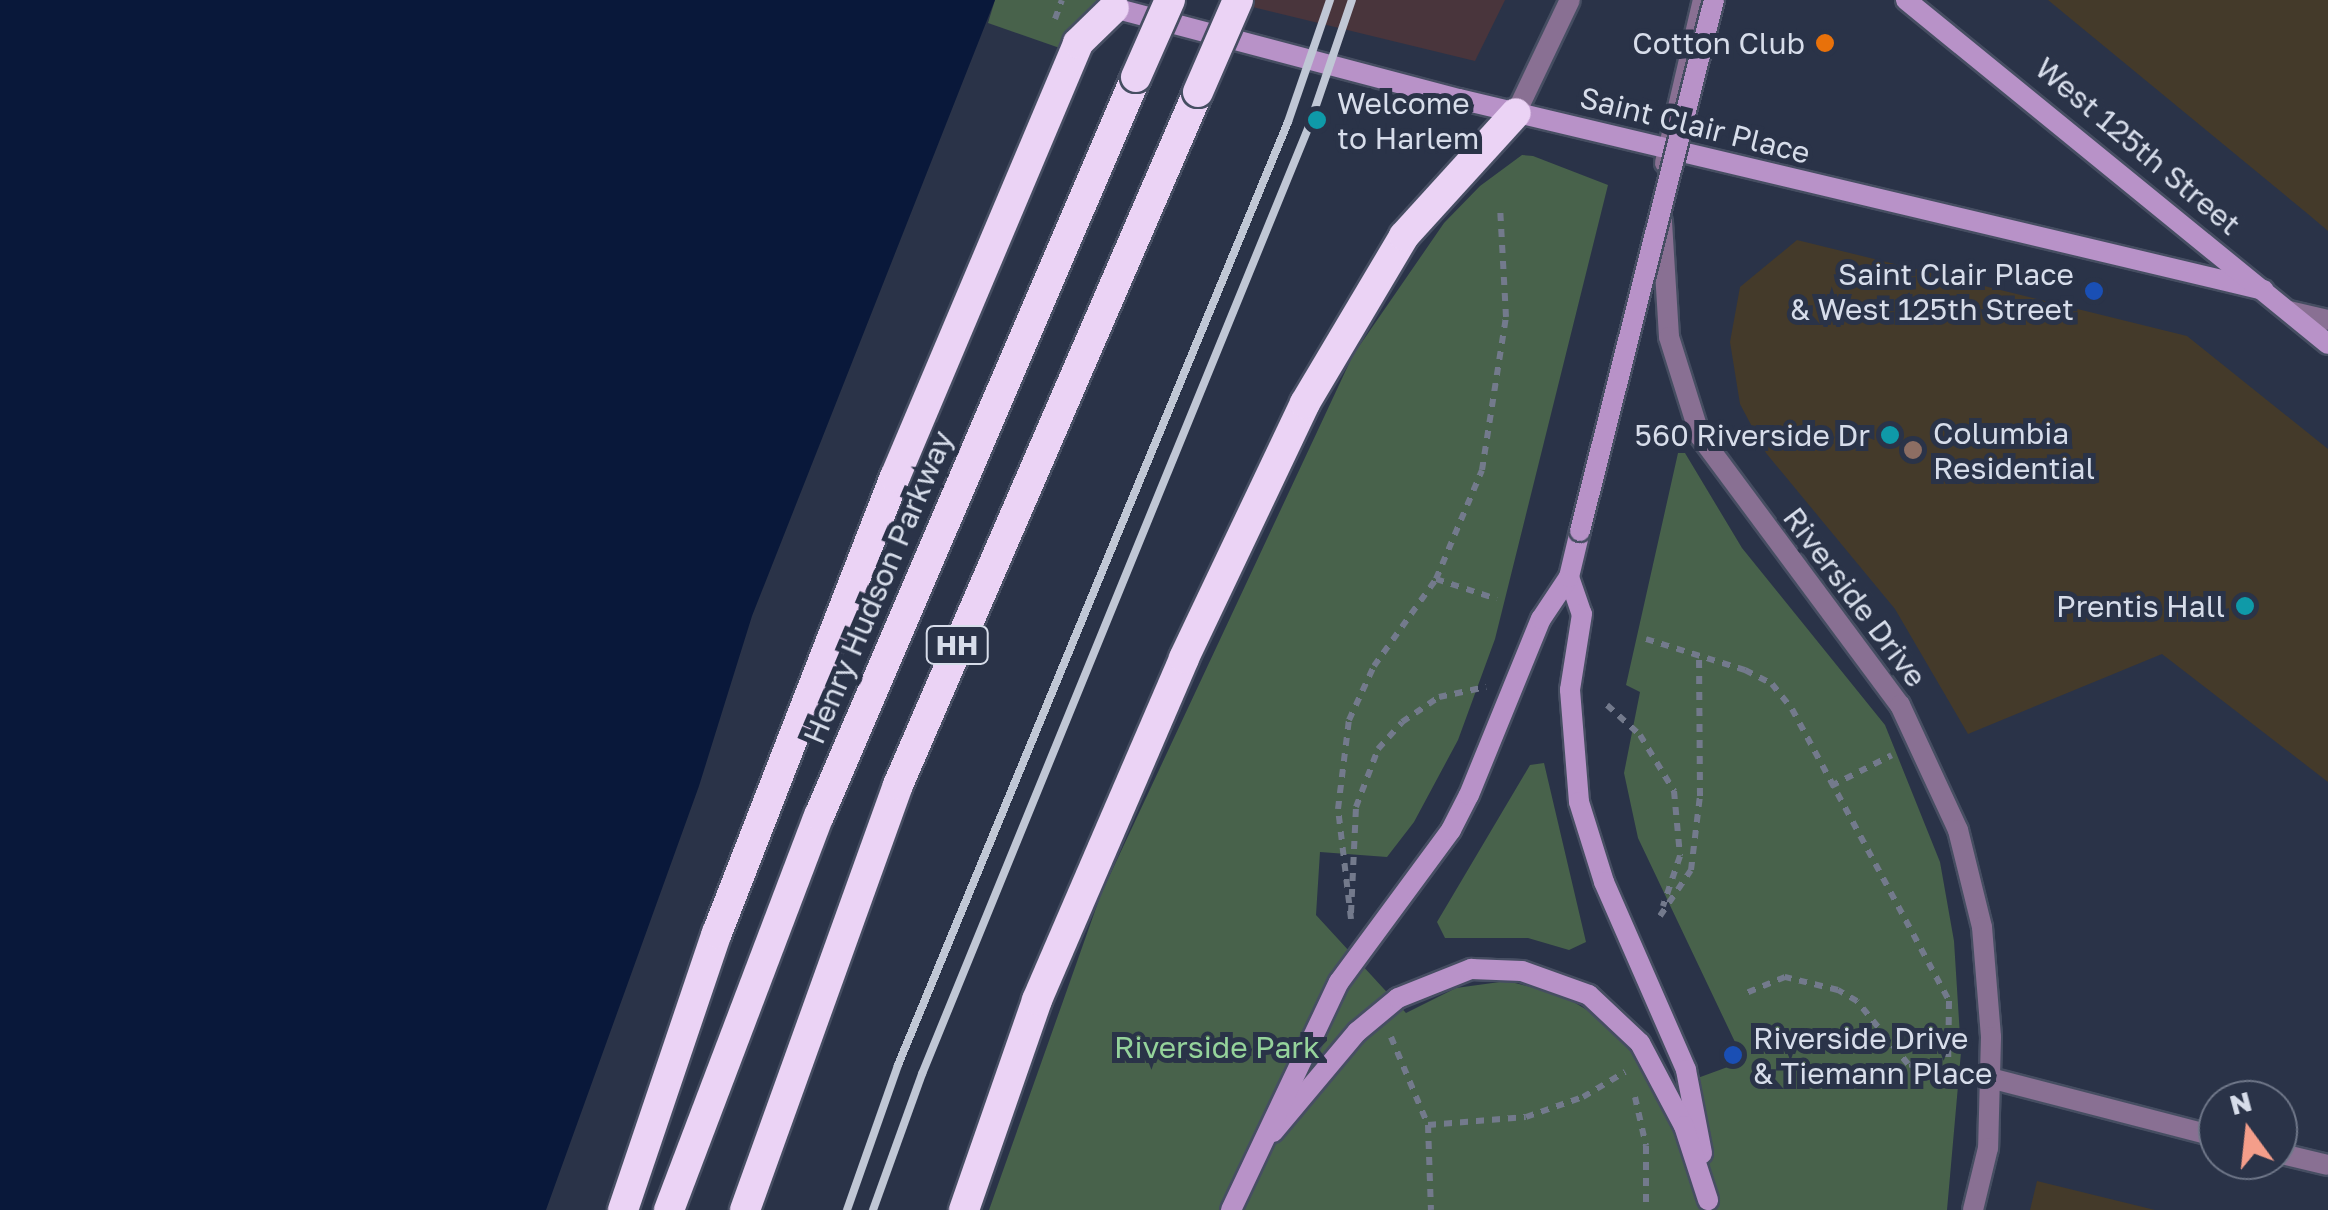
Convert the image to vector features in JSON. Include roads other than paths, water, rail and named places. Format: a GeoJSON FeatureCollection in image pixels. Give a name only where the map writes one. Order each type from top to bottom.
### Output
{"type":"FeatureCollection","features":[{"type":"Feature","properties":{"kind":"highway","name":"Henry Hudson Parkway"},"geometry":{"type":"LineString","coordinates":[[670,1210],[818,816],[1170,0]]}},
{"type":"Feature","properties":{"kind":"highway","name":"HH"},"geometry":{"type":"LineString","coordinates":[[745,1210],[885,818],[1238,0]]}},
{"type":"Feature","properties":{"kind":"highway"},"geometry":{"type":"LineString","coordinates":[[624,1210],[717,933],[894,477],[1078,43],[1130,6]]}},
{"type":"Feature","properties":{"kind":"highway"},"geometry":{"type":"LineString","coordinates":[[964,1210],[1037,1000],[1184,658],[1305,403],[1404,236],[1516,112]]}},
{"type":"Feature","properties":{"kind":"main road"},"geometry":{"type":"LineString","coordinates":[[1232,1210],[1339,982],[1451,830],[1507,715],[1541,619],[1569,577],[1714,0]]}},
{"type":"Feature","properties":{"kind":"main road","name":"West 125th Street"},"geometry":{"type":"LineString","coordinates":[[1906,0],[2328,344]]}},
{"type":"Feature","properties":{"kind":"main road","name":"Saint Clair Place"},"geometry":{"type":"LineString","coordinates":[[1130,6],[1516,112],[2264,290]]}},
{"type":"Feature","properties":{"kind":"main road"},"geometry":{"type":"LineString","coordinates":[[1569,577],[1582,614],[1570,690],[1579,802],[1604,882],[1686,1070],[1708,1205]]}},
{"type":"Feature","properties":{"kind":"main road"},"geometry":{"type":"LineString","coordinates":[[1254,1160],[1374,1015],[1422,985],[1494,968],[1568,984],[1631,1032],[1668,1090],[1708,1205]]}},
{"type":"Feature","properties":{"kind":"street"},"geometry":{"type":"LineString","coordinates":[[1516,112],[1570,0]]}},
{"type":"Feature","properties":{"kind":"street","name":"Riverside Drive"},"geometry":{"type":"LineString","coordinates":[[1703,0],[1666,149],[1664,299],[1681,390],[1720,471],[1876,669],[1919,741],[1958,830],[1978,911],[1990,1078],[1988,1148],[1973,1210]]}},
{"type":"Feature","properties":{"kind":"street"},"geometry":{"type":"LineString","coordinates":[[2289,311],[2328,320]]}},
{"type":"Feature","properties":{"kind":"street"},"geometry":{"type":"LineString","coordinates":[[1990,1078],[2198,1132]]}},
{"type":"Feature","properties":{"kind":"street"},"geometry":{"type":"LineString","coordinates":[[2298,1158],[2328,1166]]}},
{"type":"Feature","properties":{"kind":"water"},"geometry":{"type":"Polygon","coordinates":[[[0,0],[995,0],[752,616],[699,786],[546,1210],[0,1210],[0,0]]]}},
{"type":"Feature","properties":{"kind":"railway"},"geometry":{"type":"LineString","coordinates":[[847,1210],[898,1065],[1288,122],[1330,0]]}},
{"type":"Feature","properties":{"kind":"railway"},"geometry":{"type":"LineString","coordinates":[[873,1210],[922,1074],[1309,126],[1352,0]]}},
{"type":"Feature","properties":{"kind":"place","name":"Cotton Club"},"geometry":{"type":"Point","coordinates":[1825,43]}},
{"type":"Feature","properties":{"kind":"place","name":"Welcome to Harlem"},"geometry":{"type":"Point","coordinates":[1317,120]}},
{"type":"Feature","properties":{"kind":"place","name":"Saint Clair Place & West 125th Street"},"geometry":{"type":"Point","coordinates":[2094,291]}},
{"type":"Feature","properties":{"kind":"place","name":"560 Riverside Dr"},"geometry":{"type":"Point","coordinates":[1890,435]}},
{"type":"Feature","properties":{"kind":"place","name":"Columbia Residential"},"geometry":{"type":"Point","coordinates":[1913,450]}},
{"type":"Feature","properties":{"kind":"place","name":"Prentis Hall"},"geometry":{"type":"Point","coordinates":[2245,606]}},
{"type":"Feature","properties":{"kind":"place","name":"Riverside Drive & Tiemann Place"},"geometry":{"type":"Point","coordinates":[1733,1055]}},
{"type":"Feature","properties":{"kind":"park label","name":"Riverside Park"},"geometry":{"type":"Point","coordinates":[1217,1047]}}]}
